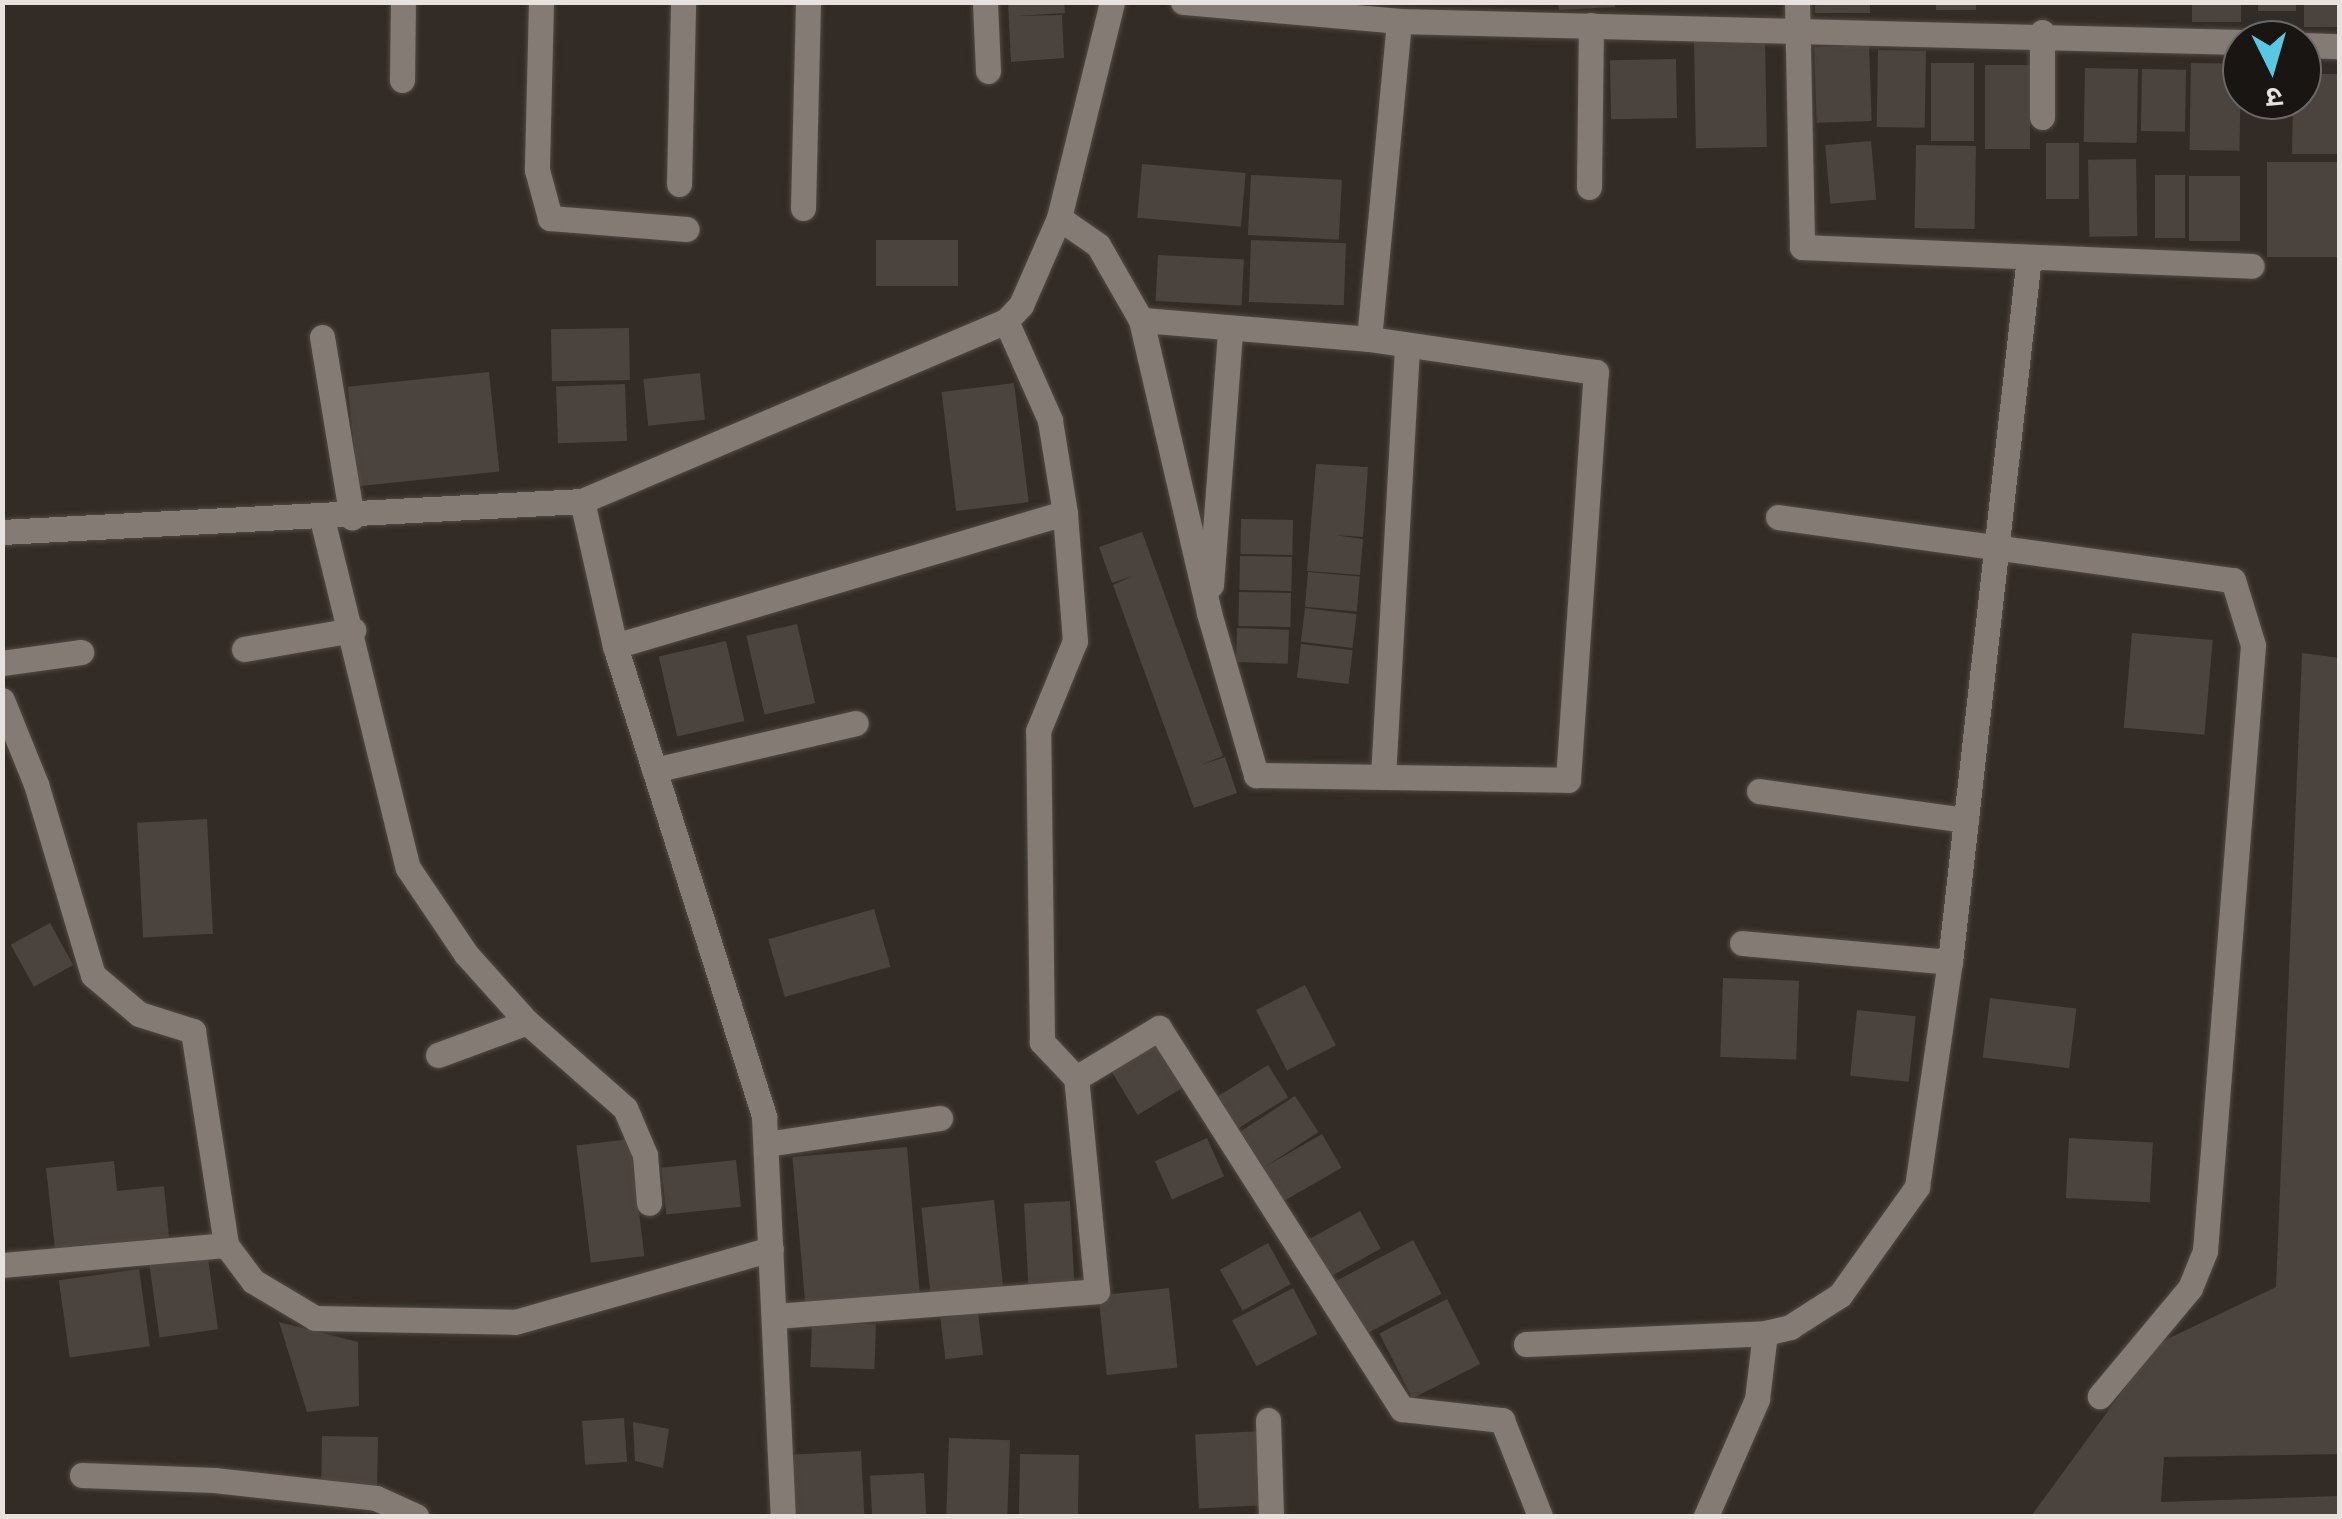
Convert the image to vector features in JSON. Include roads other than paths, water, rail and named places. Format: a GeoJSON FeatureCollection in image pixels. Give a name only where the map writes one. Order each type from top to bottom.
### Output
{"type":"FeatureCollection","features":[{"type":"Feature","properties":{"kind":"street"},"geometry":{"type":"LineString","coordinates":[[402,80],[403,2]]}},
{"type":"Feature","properties":{"kind":"street"},"geometry":{"type":"LineString","coordinates":[[541,2],[537,170],[550,218],[687,230]]}},
{"type":"Feature","properties":{"kind":"street"},"geometry":{"type":"LineString","coordinates":[[678,184],[683,2]]}},
{"type":"Feature","properties":{"kind":"street"},"geometry":{"type":"LineString","coordinates":[[804,208],[808,2]]}},
{"type":"Feature","properties":{"kind":"street"},"geometry":{"type":"LineString","coordinates":[[985,2],[988,71]]}},
{"type":"Feature","properties":{"kind":"street"},"geometry":{"type":"LineString","coordinates":[[2,532],[352,518],[582,501],[1006,321],[1021,306],[1060,218],[1112,2]]}},
{"type":"Feature","properties":{"kind":"street"},"geometry":{"type":"LineString","coordinates":[[1183,2],[1399,21],[2042,32],[2222,41]]}},
{"type":"Feature","properties":{"kind":"street"},"geometry":{"type":"LineString","coordinates":[[1797,2],[1802,247],[2252,266]]}},
{"type":"Feature","properties":{"kind":"street"},"geometry":{"type":"LineString","coordinates":[[1370,340],[1399,21]]}},
{"type":"Feature","properties":{"kind":"street"},"geometry":{"type":"LineString","coordinates":[[1588,187],[1591,25]]}},
{"type":"Feature","properties":{"kind":"street"},"geometry":{"type":"LineString","coordinates":[[2042,32],[2042,117]]}},
{"type":"Feature","properties":{"kind":"street"},"geometry":{"type":"LineString","coordinates":[[1060,218],[1098,245],[1141,320],[1209,613],[1256,775],[1568,780],[1596,372],[1407,350],[1370,340],[1141,320]]}},
{"type":"Feature","properties":{"kind":"street"},"geometry":{"type":"LineString","coordinates":[[1526,1344],[1765,1333],[1790,1328],[1840,1295],[1917,1186],[1950,962],[2029,257]]}},
{"type":"Feature","properties":{"kind":"street"},"geometry":{"type":"LineString","coordinates":[[775,1316],[1097,1290],[1076,1078],[1042,1042],[1038,731],[1074,642],[1065,512],[1050,420],[1006,321]]}},
{"type":"Feature","properties":{"kind":"street"},"geometry":{"type":"LineString","coordinates":[[1209,613],[1230,330]]}},
{"type":"Feature","properties":{"kind":"street"},"geometry":{"type":"LineString","coordinates":[[322,337],[352,518]]}},
{"type":"Feature","properties":{"kind":"street"},"geometry":{"type":"LineString","coordinates":[[1383,777],[1407,350]]}},
{"type":"Feature","properties":{"kind":"street"},"geometry":{"type":"LineString","coordinates":[[582,501],[615,646],[764,1117],[783,1516]]}},
{"type":"Feature","properties":{"kind":"street"},"geometry":{"type":"LineString","coordinates":[[615,646],[1065,512]]}},
{"type":"Feature","properties":{"kind":"street"},"geometry":{"type":"LineString","coordinates":[[1778,517],[2233,580],[2253,645],[2205,1251],[2190,1288],[2100,1396]]}},
{"type":"Feature","properties":{"kind":"street"},"geometry":{"type":"LineString","coordinates":[[322,519],[353,630],[408,868],[466,954],[527,1022],[625,1108],[645,1155],[649,1203]]}},
{"type":"Feature","properties":{"kind":"street"},"geometry":{"type":"LineString","coordinates":[[244,649],[353,630]]}},
{"type":"Feature","properties":{"kind":"street"},"geometry":{"type":"LineString","coordinates":[[2,664],[81,652]]}},
{"type":"Feature","properties":{"kind":"street"},"geometry":{"type":"LineString","coordinates":[[2,700],[36,784],[92,975],[139,1014],[194,1031],[226,1245],[254,1280],[315,1318],[515,1322],[771,1249]]}},
{"type":"Feature","properties":{"kind":"street"},"geometry":{"type":"LineString","coordinates":[[654,770],[856,723]]}},
{"type":"Feature","properties":{"kind":"street"},"geometry":{"type":"LineString","coordinates":[[1760,791],[1966,820]]}},
{"type":"Feature","properties":{"kind":"street"},"geometry":{"type":"LineString","coordinates":[[1742,943],[1950,962]]}},
{"type":"Feature","properties":{"kind":"street"},"geometry":{"type":"LineString","coordinates":[[438,1055],[527,1022]]}},
{"type":"Feature","properties":{"kind":"street"},"geometry":{"type":"LineString","coordinates":[[1076,1078],[1159,1028],[1402,1408],[1502,1420],[1540,1516]]}},
{"type":"Feature","properties":{"kind":"street"},"geometry":{"type":"LineString","coordinates":[[766,1144],[940,1118]]}},
{"type":"Feature","properties":{"kind":"street"},"geometry":{"type":"LineString","coordinates":[[2,1265],[226,1245]]}},
{"type":"Feature","properties":{"kind":"street"},"geometry":{"type":"LineString","coordinates":[[1706,1516],[1756,1399],[1765,1333]]}},
{"type":"Feature","properties":{"kind":"street"},"geometry":{"type":"LineString","coordinates":[[1268,1420],[1271,1516]]}},
{"type":"Feature","properties":{"kind":"street"},"geometry":{"type":"LineString","coordinates":[[82,1475],[214,1480],[376,1498],[416,1516]]}}]}
